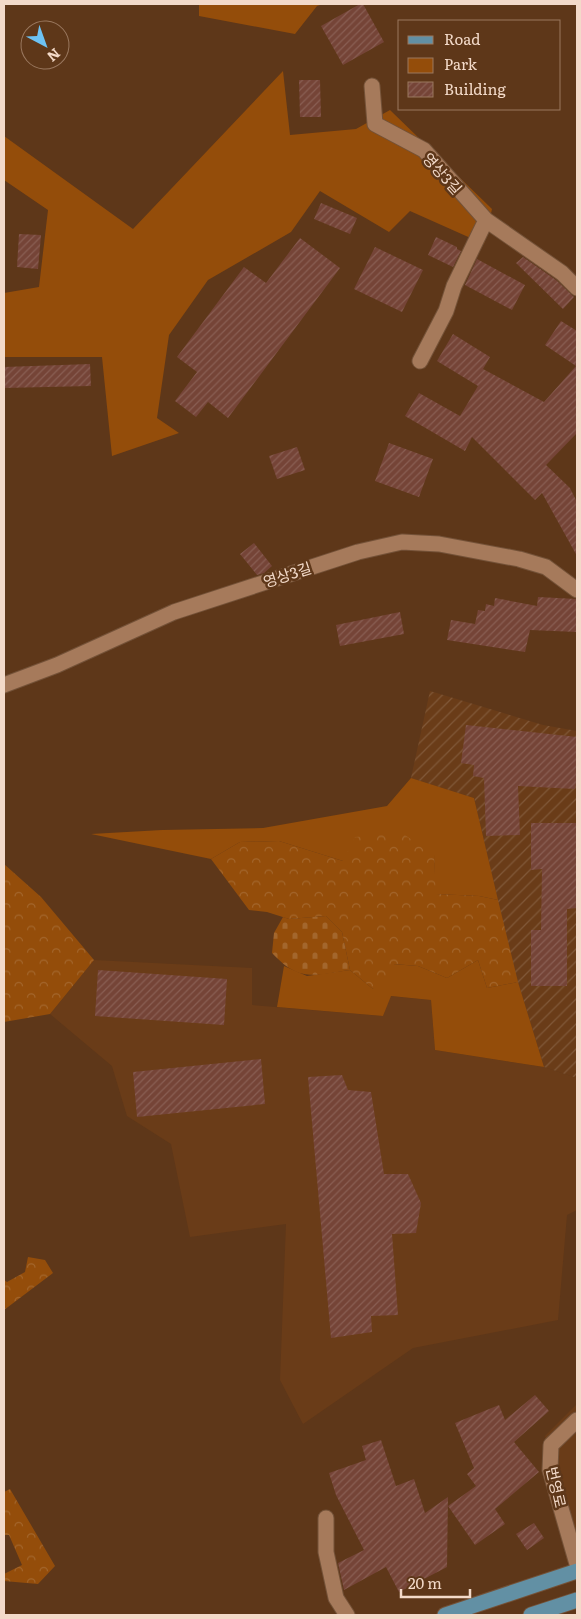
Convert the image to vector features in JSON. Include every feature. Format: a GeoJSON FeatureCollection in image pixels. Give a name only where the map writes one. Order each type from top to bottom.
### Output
{"type":"FeatureCollection","features":[{"type":"Feature","properties":{"kind":"main road"},"geometry":{"type":"LineString","coordinates":[[445,1615],[577,1571]]}},
{"type":"Feature","properties":{"kind":"main road"},"geometry":{"type":"LineString","coordinates":[[531,1615],[577,1600]]}},
{"type":"Feature","properties":{"kind":"street","name":"영상3길"},"geometry":{"type":"LineString","coordinates":[[372,86],[375,124],[424,150],[486,220],[562,273],[577,288]]}},
{"type":"Feature","properties":{"kind":"street"},"geometry":{"type":"LineString","coordinates":[[420,361],[446,311],[454,286],[486,220]]}},
{"type":"Feature","properties":{"kind":"street","name":"영상3길"},"geometry":{"type":"LineString","coordinates":[[4,686],[57,665],[174,612],[358,552],[402,542],[439,544],[519,559],[546,567],[577,590]]}},
{"type":"Feature","properties":{"kind":"street","name":"번영로"},"geometry":{"type":"LineString","coordinates":[[577,1420],[551,1445],[550,1470],[577,1564]]}},
{"type":"Feature","properties":{"kind":"street"},"geometry":{"type":"LineString","coordinates":[[326,1518],[326,1552],[336,1598],[347,1615]]}},
{"type":"Feature","properties":{"kind":"shaded area"},"geometry":{"type":"Polygon","coordinates":[[[430,691],[543,725],[577,731],[577,1078],[544,1067],[513,967],[474,798],[411,778],[430,691]]]}},
{"type":"Feature","properties":{"kind":"shaded area"},"geometry":{"type":"Polygon","coordinates":[[[94,960],[252,968],[252,1005],[383,1016],[390,996],[431,1000],[435,1050],[544,1067],[577,1078],[577,1210],[567,1215],[558,1320],[413,1348],[303,1424],[280,1380],[286,1224],[190,1237],[171,1144],[127,1116],[112,1066],[50,1014],[94,960]]]}},
{"type":"Feature","properties":{"kind":"shaded area"},"geometry":{"type":"Polygon","coordinates":[[[577,1404],[577,1558],[567,1562],[545,1436],[577,1404]]]}},
{"type":"Feature","properties":{"kind":"green space"},"geometry":{"type":"Polygon","coordinates":[[[199,4],[323,4],[317,6],[295,34],[199,16],[199,4]]]}},
{"type":"Feature","properties":{"kind":"green space"},"geometry":{"type":"Polygon","coordinates":[[[283,71],[290,135],[356,129],[390,110],[492,209],[484,244],[410,211],[389,232],[320,191],[291,232],[208,280],[169,335],[157,418],[179,433],[112,456],[102,357],[4,357],[4,293],[39,287],[48,210],[4,180],[4,136],[133,229],[283,71]]]}},
{"type":"Feature","properties":{"kind":"green space"},"geometry":{"type":"Polygon","coordinates":[[[411,778],[474,798],[498,900],[479,896],[435,894],[434,855],[343,861],[279,841],[240,842],[211,859],[91,834],[162,830],[263,828],[387,806],[411,778]]]}},
{"type":"Feature","properties":{"kind":"green space"},"geometry":{"type":"Polygon","coordinates":[[[402,833],[434,855],[436,894],[479,896],[498,900],[518,982],[487,988],[478,960],[447,978],[418,966],[394,964],[388,984],[373,989],[350,970],[342,932],[326,916],[289,919],[267,912],[249,910],[211,859],[240,842],[279,841],[343,861],[355,837],[402,833]]]}},
{"type":"Feature","properties":{"kind":"green space"},"geometry":{"type":"Polygon","coordinates":[[[4,864],[41,897],[94,960],[50,1014],[4,1022],[4,864]]]}},
{"type":"Feature","properties":{"kind":"green space"},"geometry":{"type":"Polygon","coordinates":[[[326,916],[342,932],[350,970],[308,975],[291,969],[272,953],[274,933],[283,917],[289,919],[326,916]]]}},
{"type":"Feature","properties":{"kind":"green space"},"geometry":{"type":"Polygon","coordinates":[[[478,960],[487,988],[518,982],[544,1067],[435,1050],[431,1000],[391,996],[383,1016],[277,1007],[284,966],[307,976],[350,970],[373,989],[393,964],[418,966],[447,978],[478,960]]]}},
{"type":"Feature","properties":{"kind":"green space"},"geometry":{"type":"Polygon","coordinates":[[[28,1257],[45,1260],[53,1273],[4,1310],[4,1280],[7,1282],[25,1272],[28,1257]]]}},
{"type":"Feature","properties":{"kind":"green space"},"geometry":{"type":"Polygon","coordinates":[[[10,1489],[55,1566],[38,1584],[4,1581],[4,1574],[22,1565],[9,1535],[4,1535],[4,1492],[10,1489]]]}},
{"type":"Feature","properties":{"kind":"building"},"geometry":{"type":"Polygon","coordinates":[[[363,4],[384,42],[343,65],[321,26],[363,4]]]}},
{"type":"Feature","properties":{"kind":"building"},"geometry":{"type":"Polygon","coordinates":[[[299,80],[320,80],[321,117],[300,117],[299,80]]]}},
{"type":"Feature","properties":{"kind":"building"},"geometry":{"type":"Polygon","coordinates":[[[321,203],[357,218],[350,234],[314,219],[321,203]]]}},
{"type":"Feature","properties":{"kind":"building"},"geometry":{"type":"Polygon","coordinates":[[[19,234],[41,235],[38,269],[17,267],[19,234]]]}},
{"type":"Feature","properties":{"kind":"building"},"geometry":{"type":"Polygon","coordinates":[[[436,237],[457,247],[461,251],[453,267],[428,255],[436,237]]]}},
{"type":"Feature","properties":{"kind":"building"},"geometry":{"type":"Polygon","coordinates":[[[300,238],[340,268],[228,418],[208,402],[196,417],[175,401],[197,372],[177,357],[244,267],[266,283],[300,238]]]}},
{"type":"Feature","properties":{"kind":"building"},"geometry":{"type":"Polygon","coordinates":[[[375,247],[423,270],[402,312],[354,289],[375,247]]]}},
{"type":"Feature","properties":{"kind":"building"},"geometry":{"type":"Polygon","coordinates":[[[523,257],[556,280],[574,297],[563,309],[516,263],[523,257]]]}},
{"type":"Feature","properties":{"kind":"building"},"geometry":{"type":"Polygon","coordinates":[[[477,259],[525,285],[512,310],[465,285],[477,259]]]}},
{"type":"Feature","properties":{"kind":"building"},"geometry":{"type":"Polygon","coordinates":[[[561,321],[577,331],[577,433],[546,465],[570,488],[577,502],[577,556],[542,493],[535,500],[472,437],[465,451],[405,416],[419,393],[460,416],[478,386],[437,361],[453,334],[490,357],[483,369],[544,402],[576,366],[545,345],[561,321]]]}},
{"type":"Feature","properties":{"kind":"building"},"geometry":{"type":"Polygon","coordinates":[[[90,364],[91,386],[4,388],[4,367],[90,364]]]}},
{"type":"Feature","properties":{"kind":"building"},"geometry":{"type":"Polygon","coordinates":[[[389,443],[433,459],[419,497],[375,481],[389,443]]]}},
{"type":"Feature","properties":{"kind":"building"},"geometry":{"type":"Polygon","coordinates":[[[297,447],[305,470],[277,479],[269,456],[297,447]]]}},
{"type":"Feature","properties":{"kind":"building"},"geometry":{"type":"Polygon","coordinates":[[[254,543],[272,566],[264,573],[257,575],[240,554],[254,543]]]}},
{"type":"Feature","properties":{"kind":"building"},"geometry":{"type":"Polygon","coordinates":[[[538,597],[577,599],[577,632],[530,630],[525,652],[447,640],[451,620],[475,624],[478,610],[485,611],[486,604],[494,606],[495,598],[537,606],[538,597]]]}},
{"type":"Feature","properties":{"kind":"building"},"geometry":{"type":"Polygon","coordinates":[[[400,612],[404,634],[340,646],[336,625],[400,612]]]}},
{"type":"Feature","properties":{"kind":"building"},"geometry":{"type":"Polygon","coordinates":[[[466,725],[577,737],[577,778],[575,789],[518,786],[520,835],[486,836],[484,778],[473,776],[474,765],[461,763],[466,725]]]}},
{"type":"Feature","properties":{"kind":"building"},"geometry":{"type":"Polygon","coordinates":[[[531,823],[577,823],[577,908],[567,909],[567,986],[531,986],[531,930],[541,930],[542,869],[531,870],[531,823]]]}},
{"type":"Feature","properties":{"kind":"building"},"geometry":{"type":"Polygon","coordinates":[[[98,970],[227,979],[224,1025],[95,1016],[98,970]]]}},
{"type":"Feature","properties":{"kind":"building"},"geometry":{"type":"Polygon","coordinates":[[[261,1059],[265,1104],[137,1117],[133,1072],[261,1059]]]}},
{"type":"Feature","properties":{"kind":"building"},"geometry":{"type":"Polygon","coordinates":[[[342,1075],[348,1090],[371,1092],[384,1174],[408,1174],[421,1203],[416,1233],[392,1234],[398,1315],[371,1316],[372,1332],[331,1338],[308,1077],[342,1075]]]}},
{"type":"Feature","properties":{"kind":"building"},"geometry":{"type":"Polygon","coordinates":[[[535,1395],[549,1411],[514,1442],[539,1472],[495,1509],[505,1524],[475,1545],[448,1506],[476,1486],[467,1474],[474,1468],[455,1423],[499,1405],[505,1420],[535,1395]]]}},
{"type":"Feature","properties":{"kind":"building"},"geometry":{"type":"Polygon","coordinates":[[[381,1440],[396,1486],[414,1479],[425,1513],[448,1497],[447,1567],[399,1592],[386,1567],[344,1590],[338,1563],[364,1550],[336,1495],[329,1473],[366,1460],[362,1446],[381,1440]]]}},
{"type":"Feature","properties":{"kind":"building"},"geometry":{"type":"Polygon","coordinates":[[[534,1523],[544,1538],[527,1550],[516,1534],[534,1523]]]}}]}
